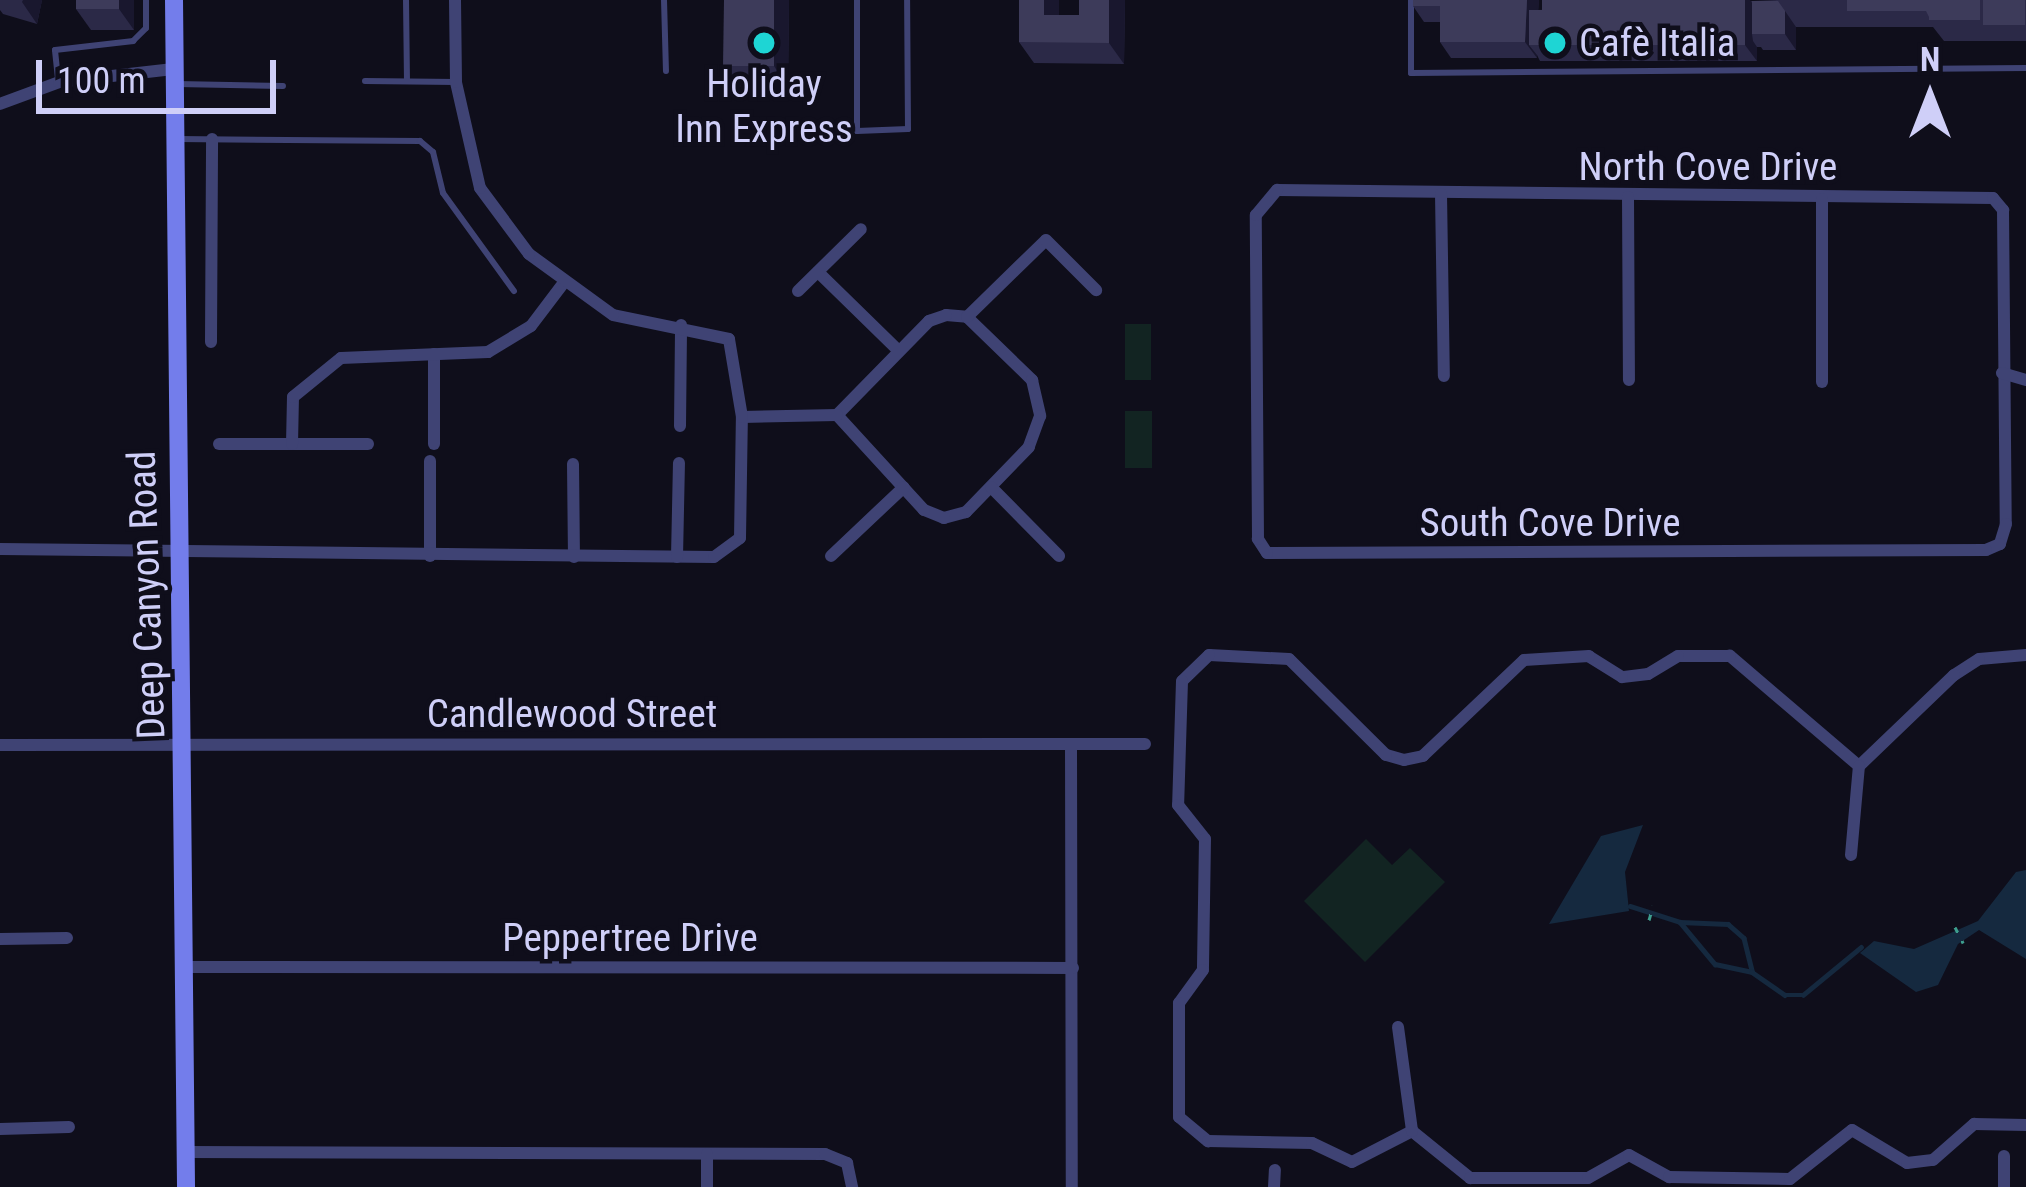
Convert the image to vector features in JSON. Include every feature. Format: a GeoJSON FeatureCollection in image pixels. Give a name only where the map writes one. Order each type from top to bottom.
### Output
{"type":"FeatureCollection","features":[{"type":"Feature","properties":{"kind":"street","name":"Deep Canyon Road"},"geometry":{"type":"LineString","coordinates":[[174,0],[186,744],[186,1187]]}},
{"type":"Feature","properties":{"kind":"street"},"geometry":{"type":"LineString","coordinates":[[0,549],[714,557],[740,538],[742,417],[737,357],[729,339],[681,325],[613,315],[562,286],[480,188],[456,82],[454,0]]}},
{"type":"Feature","properties":{"kind":"street"},"geometry":{"type":"LineString","coordinates":[[0,104],[59,82],[173,77]]}},
{"type":"Feature","properties":{"kind":"street"},"geometry":{"type":"LineString","coordinates":[[212,139],[212,342]]}},
{"type":"Feature","properties":{"kind":"street","name":"North Cove Drive"},"geometry":{"type":"LineString","coordinates":[[1256,215],[1277,190],[1993,198],[2003,210],[2002,373]]}},
{"type":"Feature","properties":{"kind":"street"},"geometry":{"type":"LineString","coordinates":[[1441,194],[1444,376]]}},
{"type":"Feature","properties":{"kind":"street"},"geometry":{"type":"LineString","coordinates":[[1628,197],[1629,380]]}},
{"type":"Feature","properties":{"kind":"street"},"geometry":{"type":"LineString","coordinates":[[1822,199],[1822,382]]}},
{"type":"Feature","properties":{"kind":"street","name":"South Cove Drive"},"geometry":{"type":"LineString","coordinates":[[1256,215],[1258,539],[1267,553],[1986,550],[2000,544],[2006,524],[2002,373]]}},
{"type":"Feature","properties":{"kind":"street"},"geometry":{"type":"LineString","coordinates":[[798,291],[861,229]]}},
{"type":"Feature","properties":{"kind":"street"},"geometry":{"type":"LineString","coordinates":[[742,417],[837,415],[928,321],[967,316],[1046,240],[1096,290]]}},
{"type":"Feature","properties":{"kind":"street"},"geometry":{"type":"LineString","coordinates":[[818,272],[899,351]]}},
{"type":"Feature","properties":{"kind":"street"},"geometry":{"type":"LineString","coordinates":[[292,444],[293,397],[341,358],[488,352],[531,326],[562,286]]}},
{"type":"Feature","properties":{"kind":"street"},"geometry":{"type":"LineString","coordinates":[[837,415],[904,487],[944,518],[966,512],[1035,439],[1039,396],[1033,380],[967,316]]}},
{"type":"Feature","properties":{"kind":"street"},"geometry":{"type":"LineString","coordinates":[[680,426],[681,325]]}},
{"type":"Feature","properties":{"kind":"street"},"geometry":{"type":"LineString","coordinates":[[434,354],[434,444]]}},
{"type":"Feature","properties":{"kind":"street"},"geometry":{"type":"LineString","coordinates":[[2002,373],[2026,366]]}},
{"type":"Feature","properties":{"kind":"street"},"geometry":{"type":"LineString","coordinates":[[2002,373],[2026,380]]}},
{"type":"Feature","properties":{"kind":"street"},"geometry":{"type":"LineString","coordinates":[[219,444],[368,444]]}},
{"type":"Feature","properties":{"kind":"street"},"geometry":{"type":"LineString","coordinates":[[430,461],[430,556]]}},
{"type":"Feature","properties":{"kind":"street"},"geometry":{"type":"LineString","coordinates":[[677,557],[679,463]]}},
{"type":"Feature","properties":{"kind":"street"},"geometry":{"type":"LineString","coordinates":[[573,464],[574,556]]}},
{"type":"Feature","properties":{"kind":"street"},"geometry":{"type":"LineString","coordinates":[[831,556],[904,487]]}},
{"type":"Feature","properties":{"kind":"street"},"geometry":{"type":"LineString","coordinates":[[992,487],[1059,556]]}},
{"type":"Feature","properties":{"kind":"street"},"geometry":{"type":"LineString","coordinates":[[1851,855],[1859,766],[1954,674],[1979,659],[2026,655]]}},
{"type":"Feature","properties":{"kind":"street"},"geometry":{"type":"LineString","coordinates":[[1412,1131],[1352,1162],[1312,1143],[1208,1141],[1179,1117],[1179,1003],[1203,970],[1204,839],[1178,805],[1180,692],[1194,665],[1210,656],[1289,659],[1386,755],[1404,760],[1423,756],[1514,666],[1538,656],[1589,656],[1622,677],[1648,674],[1678,656],[1730,656],[1859,766]]}},
{"type":"Feature","properties":{"kind":"street"},"geometry":{"type":"LineString","coordinates":[[1071,744],[1072,1187]]}},
{"type":"Feature","properties":{"kind":"street","name":"Candlewood Street"},"geometry":{"type":"LineString","coordinates":[[0,745],[1144,744]]}},
{"type":"Feature","properties":{"kind":"street"},"geometry":{"type":"LineString","coordinates":[[0,939],[67,938]]}},
{"type":"Feature","properties":{"kind":"street","name":"Peppertree Drive"},"geometry":{"type":"LineString","coordinates":[[186,967],[1073,968]]}},
{"type":"Feature","properties":{"kind":"street"},"geometry":{"type":"LineString","coordinates":[[1398,1028],[1412,1131],[1470,1178],[1588,1178],[1629,1155],[1669,1178],[1790,1179],[1852,1130],[1907,1163],[1933,1160],[1974,1124],[2026,1125]]}},
{"type":"Feature","properties":{"kind":"street"},"geometry":{"type":"LineString","coordinates":[[0,1129],[69,1127]]}},
{"type":"Feature","properties":{"kind":"street"},"geometry":{"type":"LineString","coordinates":[[186,1152],[825,1154],[847,1163],[852,1187]]}},
{"type":"Feature","properties":{"kind":"street"},"geometry":{"type":"LineString","coordinates":[[707,1154],[707,1187]]}},
{"type":"Feature","properties":{"kind":"street"},"geometry":{"type":"LineString","coordinates":[[2004,1156],[2004,1187]]}},
{"type":"Feature","properties":{"kind":"street"},"geometry":{"type":"LineString","coordinates":[[1274,1170],[1274,1187]]}},
{"type":"Feature","properties":{"kind":"lane"},"geometry":{"type":"LineString","coordinates":[[59,82],[55,50],[134,41],[146,28],[146,0]]}},
{"type":"Feature","properties":{"kind":"lane"},"geometry":{"type":"LineString","coordinates":[[406,0],[407,81]]}},
{"type":"Feature","properties":{"kind":"lane"},"geometry":{"type":"LineString","coordinates":[[664,0],[667,71]]}},
{"type":"Feature","properties":{"kind":"lane"},"geometry":{"type":"LineString","coordinates":[[857,0],[857,130],[908,129],[907,0]]}},
{"type":"Feature","properties":{"kind":"lane"},"geometry":{"type":"LineString","coordinates":[[1411,0],[1411,73],[2026,68]]}},
{"type":"Feature","properties":{"kind":"lane"},"geometry":{"type":"LineString","coordinates":[[173,77],[284,86]]}},
{"type":"Feature","properties":{"kind":"lane"},"geometry":{"type":"LineString","coordinates":[[365,81],[456,82]]}},
{"type":"Feature","properties":{"kind":"lane"},"geometry":{"type":"LineString","coordinates":[[173,139],[428,145],[443,193],[514,291]]}},
{"type":"Feature","properties":{"kind":"path"},"geometry":{"type":"LineString","coordinates":[[1649,920],[1653,906]]}},
{"type":"Feature","properties":{"kind":"path"},"geometry":{"type":"LineString","coordinates":[[1955,927],[1963,944]]}},
{"type":"Feature","properties":{"kind":"green space"},"geometry":{"type":"Polygon","coordinates":[[[1125,324],[1151,324],[1151,380],[1125,380],[1125,324]]]}},
{"type":"Feature","properties":{"kind":"green space"},"geometry":{"type":"Polygon","coordinates":[[[1125,411],[1152,411],[1152,468],[1125,468],[1125,411]]]}},
{"type":"Feature","properties":{"kind":"green space"},"geometry":{"type":"Polygon","coordinates":[[[1366,839],[1392,865],[1410,848],[1445,882],[1365,962],[1304,901],[1366,839]]]}},
{"type":"Feature","properties":{"kind":"water"},"geometry":{"type":"Polygon","coordinates":[[[1643,825],[1625,872],[1629,911],[1549,924],[1601,836],[1643,825]]]}},
{"type":"Feature","properties":{"kind":"water"},"geometry":{"type":"Polygon","coordinates":[[[2026,870],[2026,959],[1979,930],[1958,944],[1938,985],[1916,992],[1860,953],[1874,941],[1914,949],[1978,921],[2016,872],[2026,870]]]}},
{"type":"Feature","properties":{"kind":"building"},"geometry":{"type":"Polygon","coordinates":[[[76,0],[119,0],[119,9],[76,9],[76,0]]]}},
{"type":"Feature","properties":{"kind":"building"},"geometry":{"type":"Polygon","coordinates":[[[724,0],[774,0],[774,66],[723,66],[724,0]]]}},
{"type":"Feature","properties":{"kind":"building"},"geometry":{"type":"Polygon","coordinates":[[[1019,0],[1044,0],[1044,15],[1079,15],[1079,0],[1109,0],[1109,43],[1019,42],[1019,0]]]}},
{"type":"Feature","properties":{"kind":"building"},"geometry":{"type":"Polygon","coordinates":[[[1413,0],[1527,0],[1525,42],[1440,42],[1440,6],[1413,6],[1413,0]]]}},
{"type":"Feature","properties":{"kind":"building"},"geometry":{"type":"Polygon","coordinates":[[[1542,0],[1745,0],[1745,45],[1529,45],[1529,10],[1542,10],[1542,0]]]}},
{"type":"Feature","properties":{"kind":"building"},"geometry":{"type":"Polygon","coordinates":[[[1847,0],[1929,0],[1929,17],[1926,11],[1847,11],[1847,0]]]}},
{"type":"Feature","properties":{"kind":"building"},"geometry":{"type":"Polygon","coordinates":[[[1929,0],[1980,0],[1980,20],[1929,20],[1929,0]]]}},
{"type":"Feature","properties":{"kind":"building"},"geometry":{"type":"Polygon","coordinates":[[[1983,0],[2025,0],[2025,25],[1983,25],[1983,0]]]}},
{"type":"Feature","properties":{"kind":"building"},"geometry":{"type":"Polygon","coordinates":[[[1752,1],[1778,1],[1785,11],[1785,34],[1752,34],[1752,1]]]}},
{"type":"Feature","properties":{"kind":"waterway"},"geometry":{"type":"LineString","coordinates":[[1630,906],[1680,922],[1728,924],[1744,938],[1752,970]]}},
{"type":"Feature","properties":{"kind":"waterway"},"geometry":{"type":"LineString","coordinates":[[1680,922],[1715,964],[1752,972],[1785,995],[1803,995],[1861,947]]}},
{"type":"Feature","properties":{"kind":"place","name":"Holiday Inn Express"},"geometry":{"type":"Point","coordinates":[764,43]}},
{"type":"Feature","properties":{"kind":"place","name":"Cafè Italia"},"geometry":{"type":"Point","coordinates":[1555,43]}}]}
